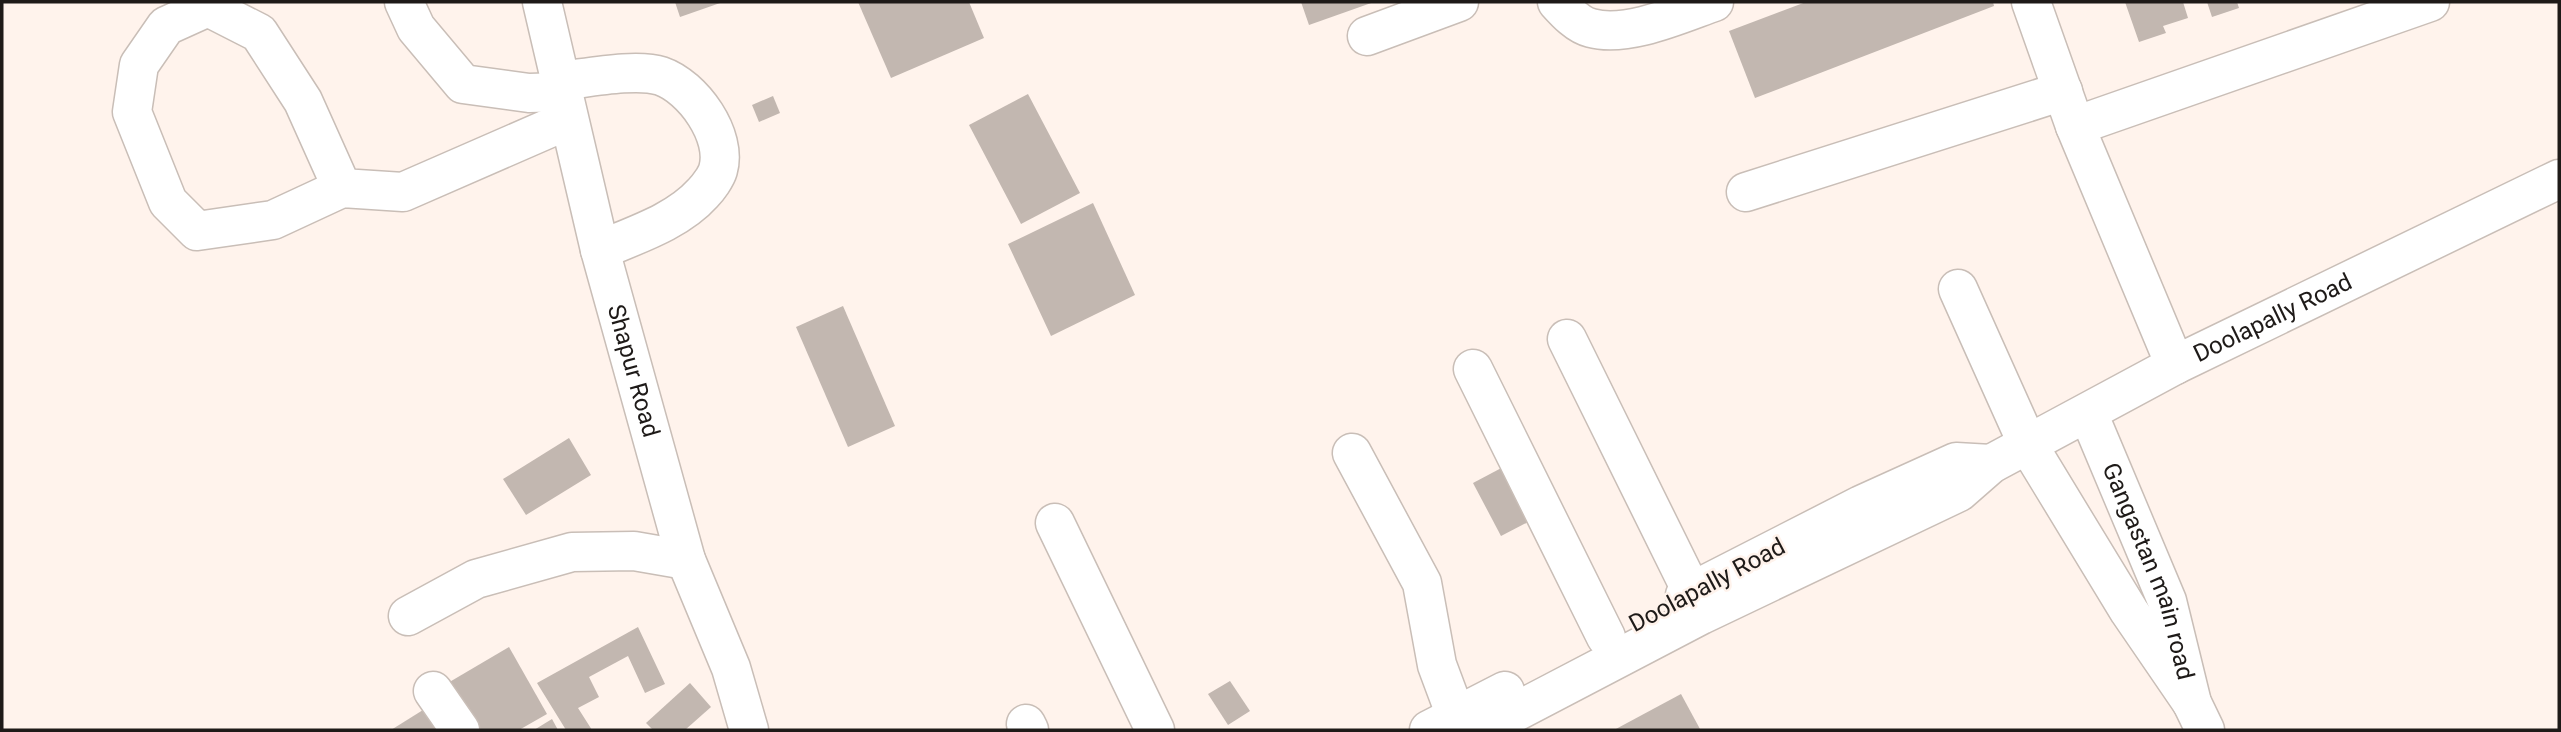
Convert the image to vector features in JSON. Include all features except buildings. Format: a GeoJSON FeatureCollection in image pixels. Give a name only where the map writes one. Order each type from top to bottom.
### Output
{"type":"FeatureCollection","features":[{"type":"Feature","properties":{"kind":"main road"},"geometry":{"type":"LineString","coordinates":[[404,2],[416,28],[463,84],[564,98]]}},
{"type":"Feature","properties":{"kind":"main road","name":"Shapur Road"},"geometry":{"type":"LineString","coordinates":[[542,2],[600,250],[685,561],[731,668],[749,730]]}},
{"type":"Feature","properties":{"kind":"main road"},"geometry":{"type":"LineString","coordinates":[[1367,36],[1459,2]]}},
{"type":"Feature","properties":{"kind":"main road"},"geometry":{"type":"LineString","coordinates":[[1557,2],[1569,15],[1589,28],[1612,31],[1666,19],[1714,2]]}},
{"type":"Feature","properties":{"kind":"main road"},"geometry":{"type":"LineString","coordinates":[[2031,2],[2069,108],[2175,365]]}},
{"type":"Feature","properties":{"kind":"main road"},"geometry":{"type":"LineString","coordinates":[[1746,192],[2069,108],[2430,2]]}},
{"type":"Feature","properties":{"kind":"main road"},"geometry":{"type":"LineString","coordinates":[[342,188],[303,101],[258,33],[208,7],[166,26],[139,65],[132,112],[168,202],[197,231],[273,220],[342,188],[402,192],[564,98],[612,74],[659,76],[682,87],[695,99],[718,144],[718,170],[703,193],[660,224],[600,250]]}},
{"type":"Feature","properties":{"kind":"main road","name":"Doolapally Road"},"geometry":{"type":"LineString","coordinates":[[1471,726],[1959,492],[1991,464],[2175,365],[2559,178]]}},
{"type":"Feature","properties":{"kind":"main road"},"geometry":{"type":"LineString","coordinates":[[1958,289],[2028,445],[2129,611],[2198,717]]}},
{"type":"Feature","properties":{"kind":"main road"},"geometry":{"type":"LineString","coordinates":[[1567,339],[1692,592]]}},
{"type":"Feature","properties":{"kind":"main road"},"geometry":{"type":"LineString","coordinates":[[1473,369],[1606,637]]}},
{"type":"Feature","properties":{"kind":"main road","name":"Gangastan main road"},"geometry":{"type":"LineString","coordinates":[[2088,413],[2167,601],[2198,717]]}},
{"type":"Feature","properties":{"kind":"main road"},"geometry":{"type":"LineString","coordinates":[[1352,453],[1422,583],[1437,664],[1471,726]]}},
{"type":"Feature","properties":{"kind":"main road","name":"Doolapally Road"},"geometry":{"type":"LineString","coordinates":[[1471,726],[1606,637],[1861,505],[1956,462],[1991,464]]}},
{"type":"Feature","properties":{"kind":"main road"},"geometry":{"type":"LineString","coordinates":[[1055,523],[1155,730]]}},
{"type":"Feature","properties":{"kind":"main road"},"geometry":{"type":"LineString","coordinates":[[408,615],[476,579],[572,552],[634,551],[685,561]]}},
{"type":"Feature","properties":{"kind":"main road"},"geometry":{"type":"LineString","coordinates":[[433,691],[460,730]]}}]}
